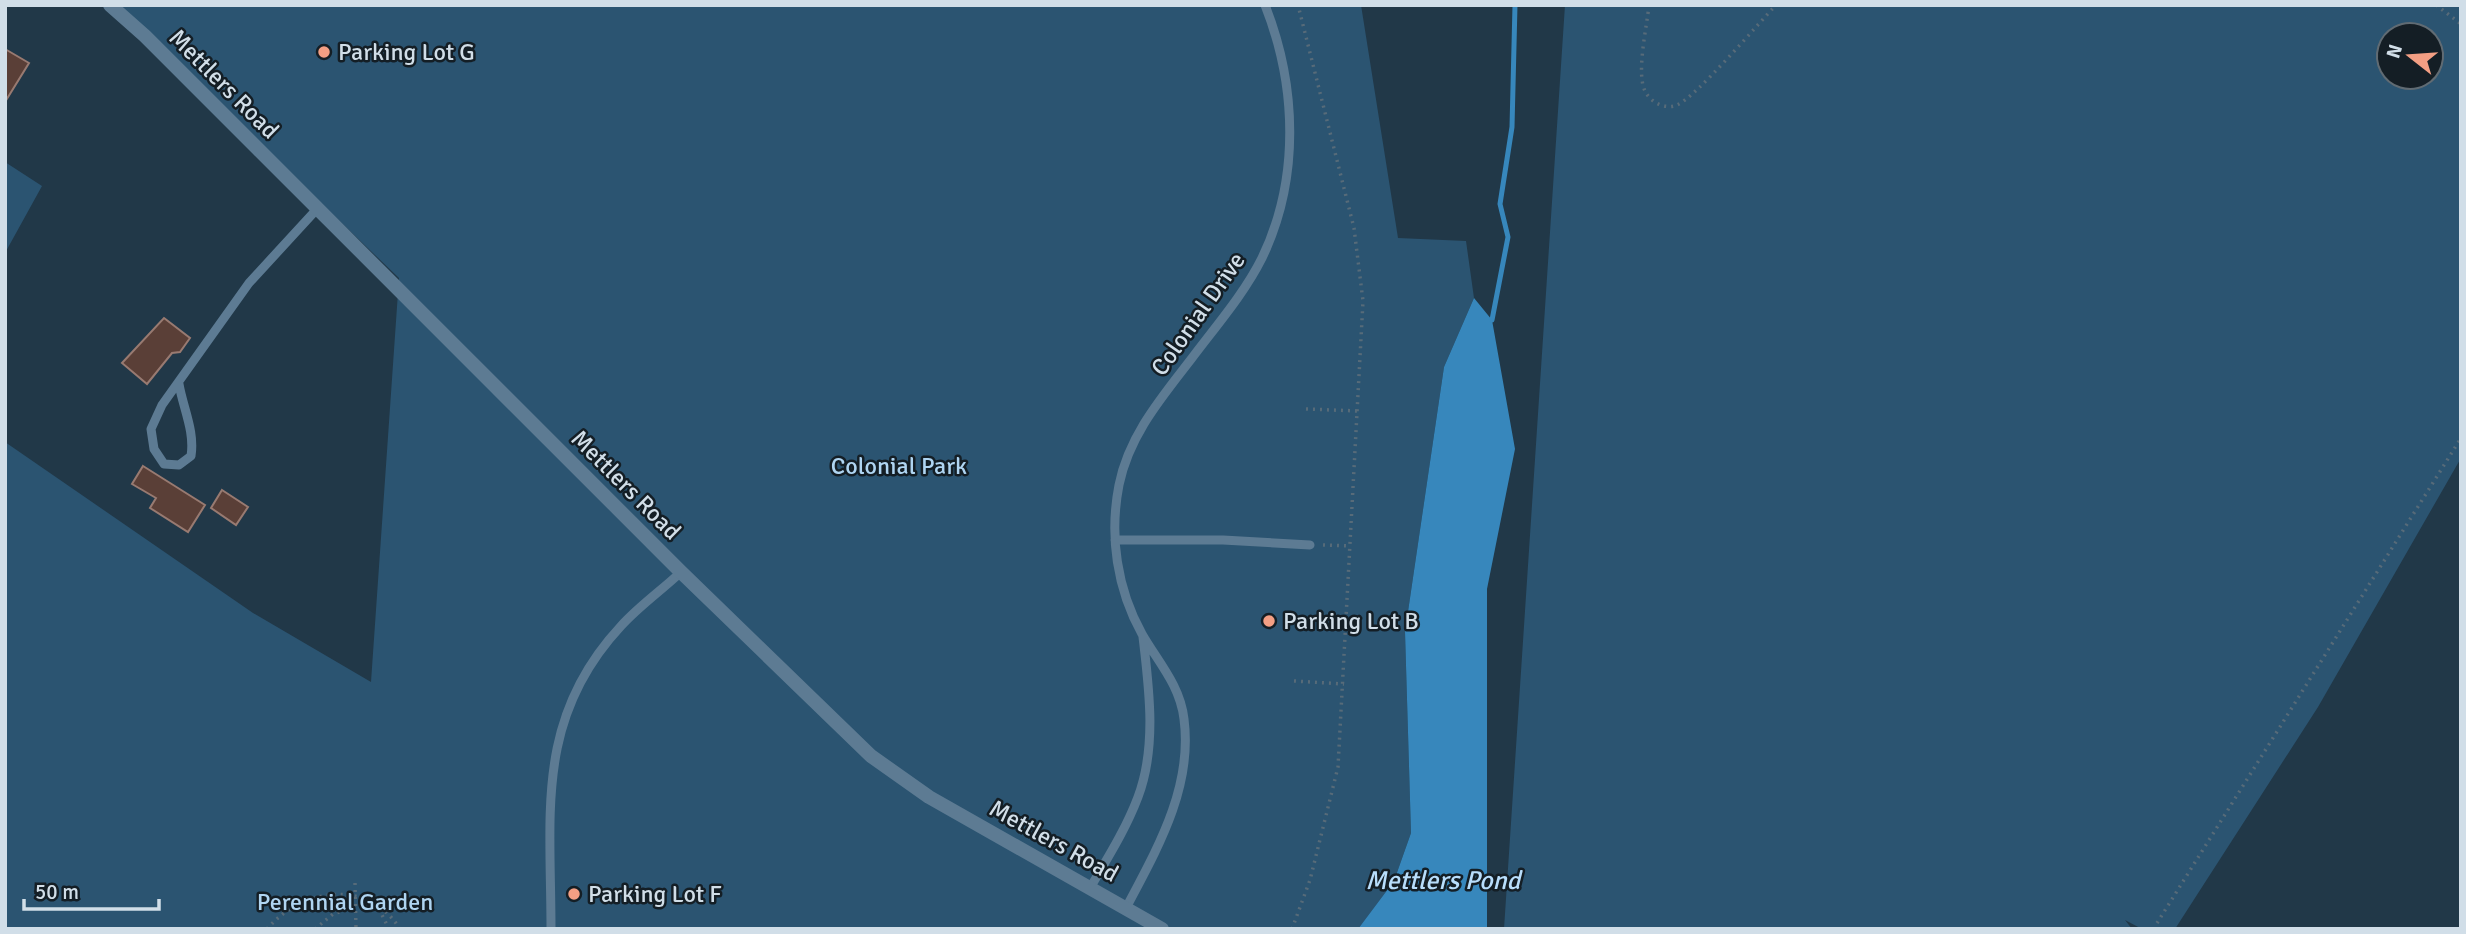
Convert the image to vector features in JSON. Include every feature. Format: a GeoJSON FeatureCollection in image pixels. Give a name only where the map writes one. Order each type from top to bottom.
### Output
{"type":"FeatureCollection","features":[{"type":"Feature","properties":{"kind":"street","name":"Mettlers Road"},"geometry":{"type":"LineString","coordinates":[[110,5],[681,572],[871,756],[929,797],[1162,929]]}},
{"type":"Feature","properties":{"kind":"lane","name":"Colonial Drive"},"geometry":{"type":"LineString","coordinates":[[1126,908],[1165,832],[1183,771],[1186,742],[1184,716],[1177,691],[1165,665],[1143,635],[1122,583],[1115,540],[1119,484],[1128,454],[1142,426],[1245,286],[1261,258],[1280,208],[1289,155],[1289,115],[1280,50],[1265,5]]}},
{"type":"Feature","properties":{"kind":"lane"},"geometry":{"type":"LineString","coordinates":[[179,384],[183,410],[194,438],[191,456],[179,465],[164,464],[154,449],[151,429],[162,405],[249,283],[317,209]]}},
{"type":"Feature","properties":{"kind":"lane"},"geometry":{"type":"LineString","coordinates":[[1115,540],[1211,540],[1310,545]]}},
{"type":"Feature","properties":{"kind":"lane"},"geometry":{"type":"LineString","coordinates":[[551,929],[551,787],[558,735],[570,703],[595,659],[622,624],[681,572]]}},
{"type":"Feature","properties":{"kind":"lane","name":"Colonial Drive"},"geometry":{"type":"LineString","coordinates":[[1090,888],[1129,817],[1146,767],[1149,712],[1143,635]]}},
{"type":"Feature","properties":{"kind":"path"},"geometry":{"type":"LineString","coordinates":[[1292,929],[1310,880],[1338,767],[1363,301],[1360,260],[1298,5]]}},
{"type":"Feature","properties":{"kind":"path"},"geometry":{"type":"LineString","coordinates":[[1649,5],[1642,77],[1645,92],[1654,102],[1665,107],[1677,105],[1694,92],[1776,5]]}},
{"type":"Feature","properties":{"kind":"path"},"geometry":{"type":"LineString","coordinates":[[2436,5],[2461,24]]}},
{"type":"Feature","properties":{"kind":"path"},"geometry":{"type":"LineString","coordinates":[[1306,409],[1358,411]]}},
{"type":"Feature","properties":{"kind":"path"},"geometry":{"type":"LineString","coordinates":[[2158,923],[2461,438]]}},
{"type":"Feature","properties":{"kind":"path"},"geometry":{"type":"LineString","coordinates":[[1310,545],[1350,546]]}},
{"type":"Feature","properties":{"kind":"path"},"geometry":{"type":"LineString","coordinates":[[1294,681],[1344,684]]}},
{"type":"Feature","properties":{"kind":"path"},"geometry":{"type":"LineString","coordinates":[[355,883],[356,929]]}},
{"type":"Feature","properties":{"kind":"path"},"geometry":{"type":"LineString","coordinates":[[267,929],[286,910],[314,896],[330,893],[356,896],[378,906],[400,929]]}},
{"type":"Feature","properties":{"kind":"path"},"geometry":{"type":"LineString","coordinates":[[378,906],[389,929]]}},
{"type":"Feature","properties":{"kind":"path"},"geometry":{"type":"LineString","coordinates":[[315,929],[333,914],[356,907]]}},
{"type":"Feature","properties":{"kind":"green space","name":"Colonial Park"},"geometry":{"type":"Polygon","coordinates":[[[110,5],[1361,5],[1398,238],[1466,241],[1474,298],[1444,367],[1405,632],[1411,833],[1394,881],[1358,929],[5,929],[5,442],[253,613],[371,682],[399,278],[138,28],[110,5]]]}},
{"type":"Feature","properties":{"kind":"green space"},"geometry":{"type":"Polygon","coordinates":[[[1565,5],[2461,5],[2461,458],[2318,707],[2175,929],[2142,929],[2125,920],[2132,929],[1504,929],[1565,5]]]}},
{"type":"Feature","properties":{"kind":"green space"},"geometry":{"type":"Polygon","coordinates":[[[5,162],[42,186],[5,253],[5,162]]]}},
{"type":"Feature","properties":{"kind":"water","name":"Mettlers Pond"},"geometry":{"type":"Polygon","coordinates":[[[1474,298],[1492,320],[1515,449],[1487,589],[1487,929],[1358,929],[1394,881],[1411,833],[1405,632],[1444,367],[1474,298]]]}},
{"type":"Feature","properties":{"kind":"building"},"geometry":{"type":"Polygon","coordinates":[[[5,49],[29,63],[5,102],[5,49]]]}},
{"type":"Feature","properties":{"kind":"building"},"geometry":{"type":"Polygon","coordinates":[[[164,318],[190,338],[180,352],[172,353],[147,384],[122,363],[164,318]]]}},
{"type":"Feature","properties":{"kind":"building"},"geometry":{"type":"Polygon","coordinates":[[[143,466],[205,505],[188,532],[150,508],[156,498],[132,484],[143,466]]]}},
{"type":"Feature","properties":{"kind":"building"},"geometry":{"type":"Polygon","coordinates":[[[222,490],[248,507],[236,525],[211,508],[222,490]]]}},
{"type":"Feature","properties":{"kind":"waterway"},"geometry":{"type":"LineString","coordinates":[[1492,320],[1508,237],[1500,204],[1512,127],[1515,5]]}},
{"type":"Feature","properties":{"kind":"place","name":"Parking Lot G"},"geometry":{"type":"Point","coordinates":[324,52]}},
{"type":"Feature","properties":{"kind":"place","name":"Parking Lot B"},"geometry":{"type":"Point","coordinates":[1269,621]}},
{"type":"Feature","properties":{"kind":"place","name":"Parking Lot F"},"geometry":{"type":"Point","coordinates":[574,894]}},
{"type":"Feature","properties":{"kind":"park label","name":"Perennial Garden"},"geometry":{"type":"Point","coordinates":[345,902]}}]}
